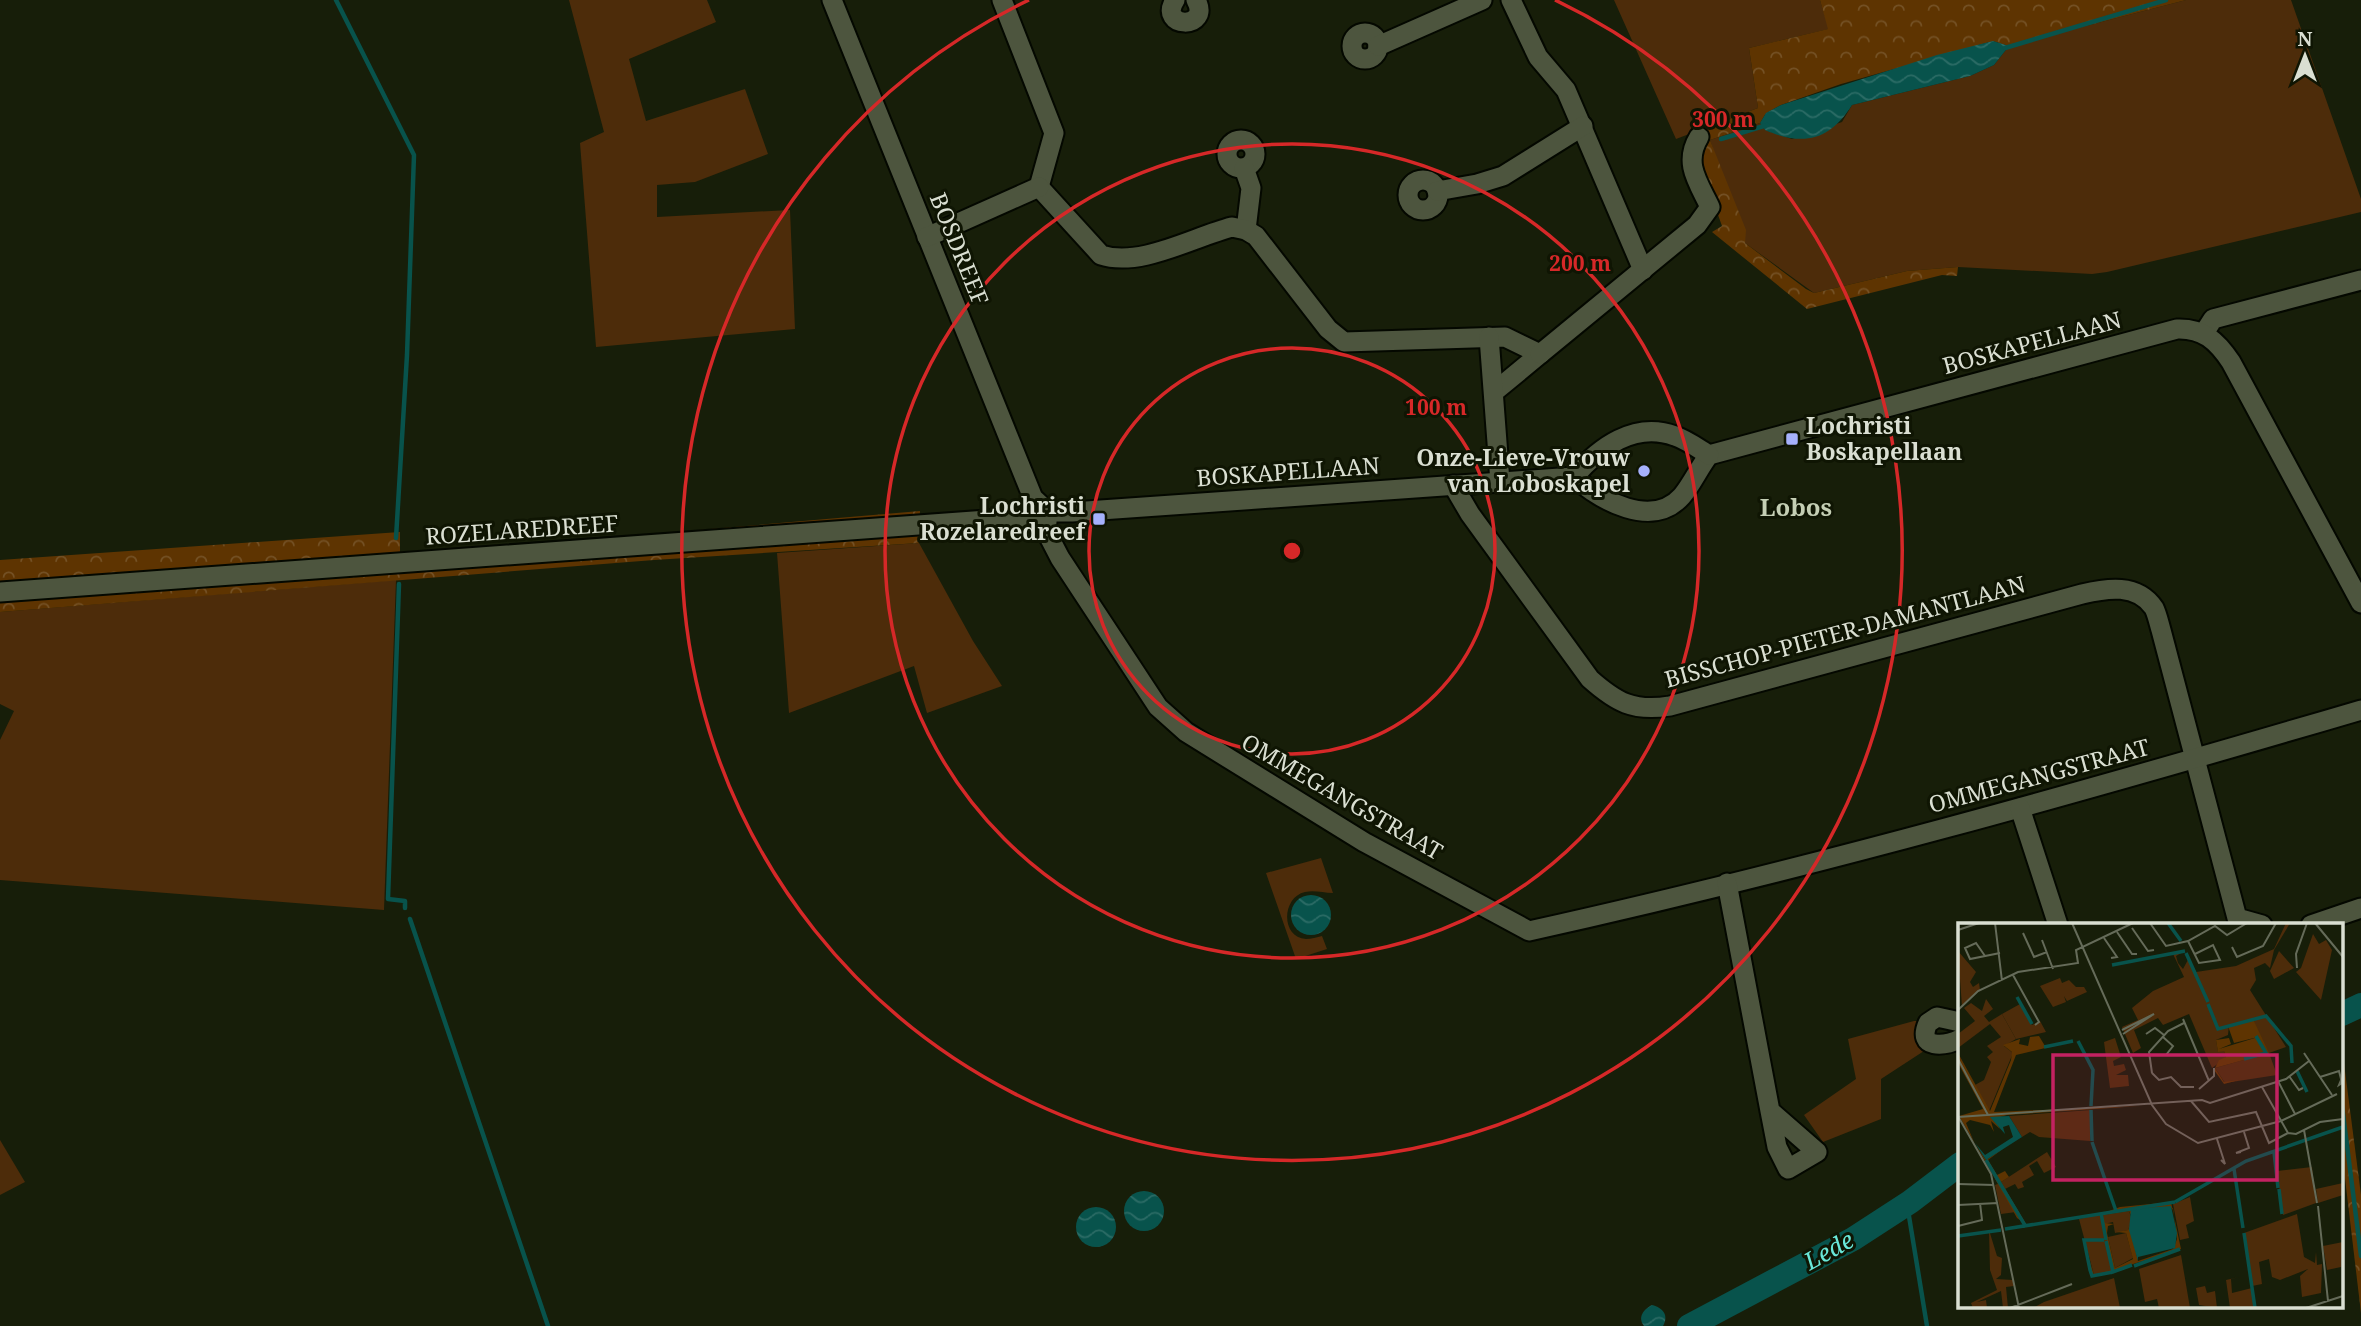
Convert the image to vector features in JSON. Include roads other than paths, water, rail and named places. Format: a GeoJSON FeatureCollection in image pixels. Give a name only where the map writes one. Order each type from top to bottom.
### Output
{"type":"FeatureCollection","features":[{"type":"Feature","properties":{"kind":"street","name":"BOSDREEF"},"geometry":{"type":"LineString","coordinates":[[832,0],[1033,498],[1048,512]]}},
{"type":"Feature","properties":{"kind":"street"},"geometry":{"type":"LineString","coordinates":[[1002,0],[1054,133],[1040,187]]}},
{"type":"Feature","properties":{"kind":"street"},"geometry":{"type":"LineString","coordinates":[[1175,0],[1171,9],[1173,16],[1186,23],[1192,22],[1198,14],[1199,5],[1196,0]]}},
{"type":"Feature","properties":{"kind":"street"},"geometry":{"type":"LineString","coordinates":[[1378,46],[1482,0]]}},
{"type":"Feature","properties":{"kind":"street"},"geometry":{"type":"LineString","coordinates":[[1511,0],[1538,57],[1566,90],[1643,270]]}},
{"type":"Feature","properties":{"kind":"street"},"geometry":{"type":"LineString","coordinates":[[1437,191],[1503,176],[1583,126]]}},
{"type":"Feature","properties":{"kind":"street"},"geometry":{"type":"LineString","coordinates":[[1494,392],[1697,225],[1710,207],[1690,162],[1693,147],[1699,137]]}},
{"type":"Feature","properties":{"kind":"street"},"geometry":{"type":"LineString","coordinates":[[1244,168],[1251,188],[1246,230]]}},
{"type":"Feature","properties":{"kind":"street"},"geometry":{"type":"LineString","coordinates":[[927,237],[1040,187]]}},
{"type":"Feature","properties":{"kind":"street"},"geometry":{"type":"LineString","coordinates":[[1040,187],[1101,255],[1115,260],[1134,258],[1232,227],[1246,230],[1262,243],[1328,329],[1344,342],[1505,337],[1540,354]]}},
{"type":"Feature","properties":{"kind":"street"},"geometry":{"type":"LineString","coordinates":[[2361,280],[2213,319],[2204,334],[2218,344],[2231,362],[2361,603]]}},
{"type":"Feature","properties":{"kind":"street","name":"BOSKAPELLAAN"},"geometry":{"type":"LineString","coordinates":[[1709,455],[2177,329],[2190,329],[2204,334]]}},
{"type":"Feature","properties":{"kind":"street"},"geometry":{"type":"LineString","coordinates":[[1489,337],[1500,482]]}},
{"type":"Feature","properties":{"kind":"street"},"geometry":{"type":"LineString","coordinates":[[1636,432],[1676,436],[1709,455],[1681,497],[1662,509],[1651,511],[1627,509],[1600,496],[1574,477],[1600,451],[1636,432]]}},
{"type":"Feature","properties":{"kind":"street","name":"BOSKAPELLAAN"},"geometry":{"type":"LineString","coordinates":[[1048,512],[1574,477]]}},
{"type":"Feature","properties":{"kind":"street","name":"BISSCHOP-PIETER-DAMANTLAAN"},"geometry":{"type":"LineString","coordinates":[[1453,485],[1470,514],[1590,679],[1611,698],[1641,708],[1670,706],[2104,589],[2124,589],[2141,597],[2154,608],[2234,921]]}},
{"type":"Feature","properties":{"kind":"street","name":"ROZELAREDREEF"},"geometry":{"type":"LineString","coordinates":[[0,592],[1027,517],[1048,512]]}},
{"type":"Feature","properties":{"kind":"street","name":"OMMEGANGSTRAAT"},"geometry":{"type":"LineString","coordinates":[[1048,512],[1046,531],[1060,558],[1157,707],[1186,732],[1364,842],[1529,931],[1634,907],[2020,808],[2361,710]]}},
{"type":"Feature","properties":{"kind":"street"},"geometry":{"type":"LineString","coordinates":[[2020,808],[2057,923]]}},
{"type":"Feature","properties":{"kind":"street"},"geometry":{"type":"LineString","coordinates":[[1727,883],[1770,1111]]}},
{"type":"Feature","properties":{"kind":"street"},"geometry":{"type":"LineString","coordinates":[[2317,923],[2361,908]]}},
{"type":"Feature","properties":{"kind":"street"},"geometry":{"type":"LineString","coordinates":[[1958,1022],[1937,1017],[1928,1023],[1926,1034],[1928,1041],[1941,1046],[1958,1039]]}},
{"type":"Feature","properties":{"kind":"water"},"geometry":{"type":"Polygon","coordinates":[[[1993,41],[2009,46],[1994,65],[1970,76],[1852,105],[1835,126],[1815,137],[1804,139],[1779,135],[1765,130],[1760,123],[1766,113],[1781,105],[1937,55],[1993,41]]]}},
{"type":"Feature","properties":{"kind":"water"},"geometry":{"type":"Polygon","coordinates":[[[1311,895],[1319,896],[1325,901],[1330,907],[1330,923],[1325,929],[1319,934],[1311,935],[1303,934],[1297,929],[1292,923],[1291,915],[1292,907],[1297,901],[1303,896],[1311,895]]]}},
{"type":"Feature","properties":{"kind":"water"},"geometry":{"type":"Polygon","coordinates":[[[1144,1191],[1152,1192],[1158,1197],[1163,1203],[1163,1219],[1158,1225],[1152,1230],[1144,1231],[1136,1230],[1130,1225],[1125,1219],[1124,1211],[1125,1203],[1130,1197],[1136,1192],[1144,1191]]]}},
{"type":"Feature","properties":{"kind":"water"},"geometry":{"type":"Polygon","coordinates":[[[1096,1207],[1104,1208],[1110,1213],[1115,1219],[1115,1235],[1110,1241],[1104,1246],[1096,1247],[1088,1246],[1082,1241],[1077,1235],[1076,1227],[1077,1219],[1082,1213],[1088,1208],[1096,1207]]]}},
{"type":"Feature","properties":{"kind":"water"},"geometry":{"type":"Polygon","coordinates":[[[1652,1305],[1664,1312],[1663,1326],[1644,1326],[1642,1323],[1642,1314],[1652,1305]]]}},
{"type":"Feature","properties":{"kind":"waterway"},"geometry":{"type":"LineString","coordinates":[[336,0],[414,155],[407,355],[396,538]]}},
{"type":"Feature","properties":{"kind":"waterway"},"geometry":{"type":"LineString","coordinates":[[2005,48],[2166,0]]}},
{"type":"Feature","properties":{"kind":"waterway"},"geometry":{"type":"LineString","coordinates":[[1721,139],[1767,125]]}},
{"type":"Feature","properties":{"kind":"waterway"},"geometry":{"type":"LineString","coordinates":[[399,584],[388,899],[405,901],[405,908]]}},
{"type":"Feature","properties":{"kind":"waterway"},"geometry":{"type":"LineString","coordinates":[[410,919],[548,1326]]}},
{"type":"Feature","properties":{"kind":"waterway","name":"Lede"},"geometry":{"type":"LineString","coordinates":[[2344,1013],[2361,1005]]}},
{"type":"Feature","properties":{"kind":"waterway"},"geometry":{"type":"LineString","coordinates":[[2344,1122],[2361,1256]]}},
{"type":"Feature","properties":{"kind":"waterway","name":"Lede"},"geometry":{"type":"LineString","coordinates":[[1689,1326],[1853,1239],[1910,1202],[1958,1166]]}},
{"type":"Feature","properties":{"kind":"waterway"},"geometry":{"type":"LineString","coordinates":[[1907,1204],[1927,1326]]}},
{"type":"Feature","properties":{"kind":"place","name":"Lochristi Boskapellaan"},"geometry":{"type":"Point","coordinates":[1792,439]}},
{"type":"Feature","properties":{"kind":"place","name":"Onze-Lieve-Vrouw van Loboskapel"},"geometry":{"type":"Point","coordinates":[1644,471]}},
{"type":"Feature","properties":{"kind":"place","name":"Lochristi Rozelaredreef"},"geometry":{"type":"Point","coordinates":[1099,519]}},
{"type":"Feature","properties":{"kind":"district","name":"Lobos"},"geometry":{"type":"Point","coordinates":[1796,508]}}]}
